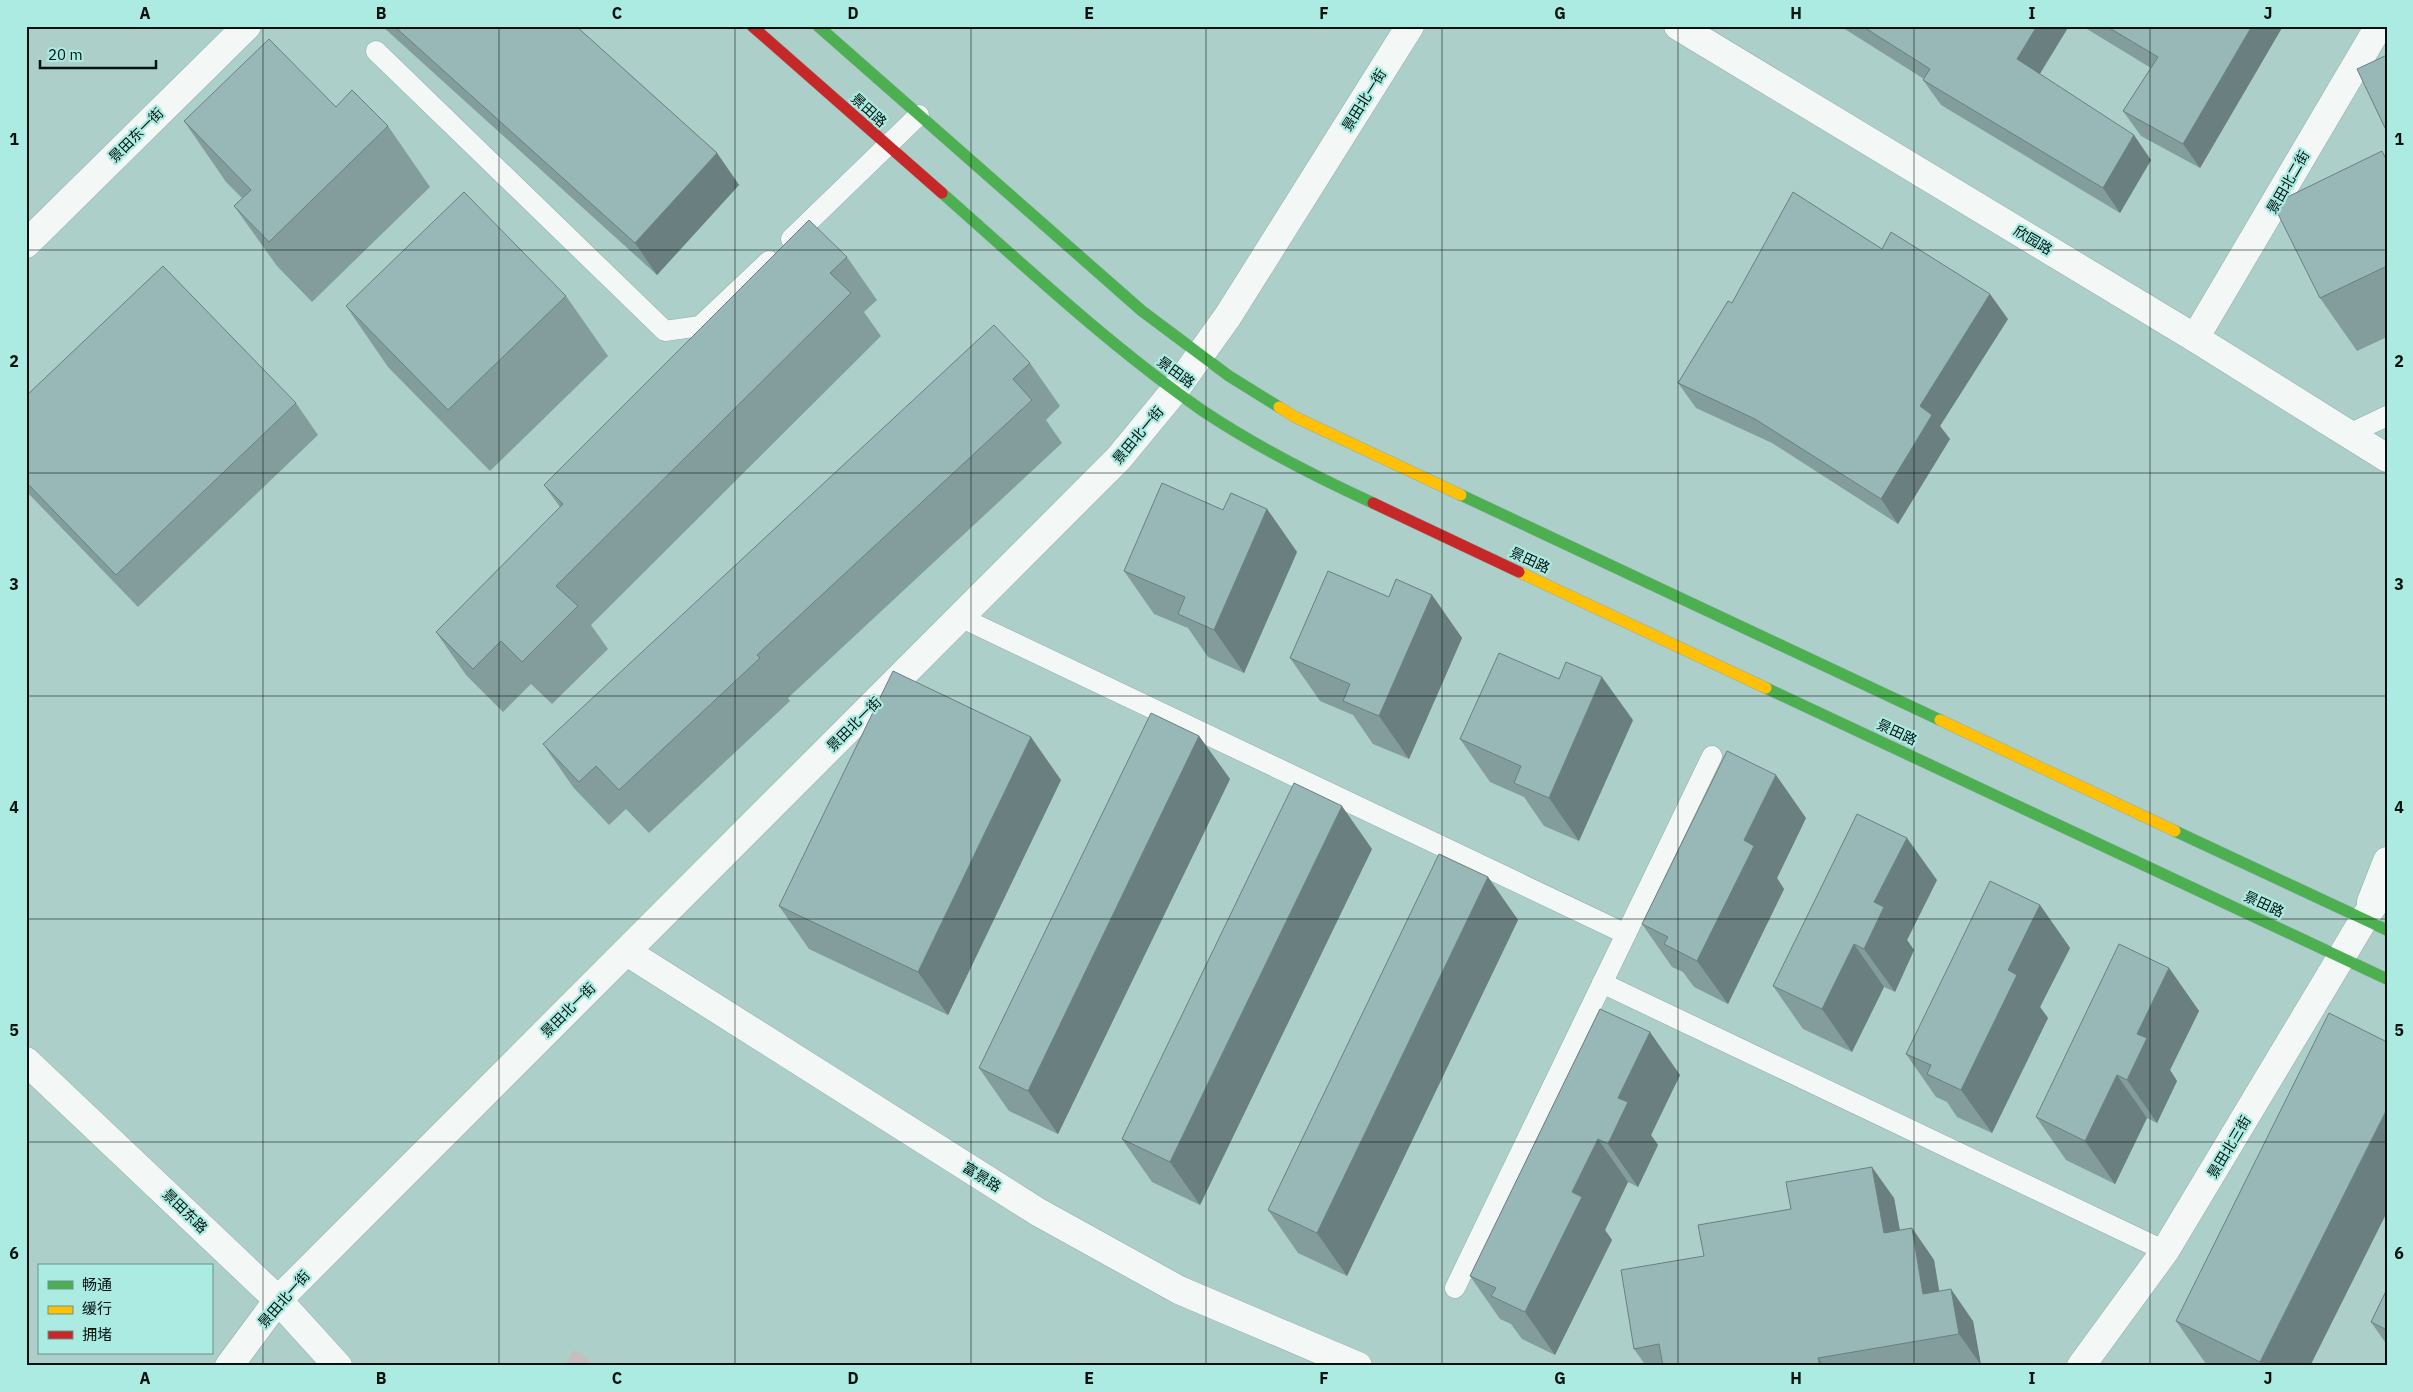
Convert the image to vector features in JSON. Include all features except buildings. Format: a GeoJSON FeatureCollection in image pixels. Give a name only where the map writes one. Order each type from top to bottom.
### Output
{"type":"FeatureCollection","features":[{"type":"Feature","properties":{"kind":"main road","name":"景田路"},"geometry":{"type":"LineString","coordinates":[[752,26],[1107,338],[1204,411],[1271,453],[1323,480],[2387,979]]}},
{"type":"Feature","properties":{"kind":"main road","name":"景田路"},"geometry":{"type":"LineString","coordinates":[[818,26],[1142,311],[1201,356],[1295,417],[2375,925]]}},
{"type":"Feature","properties":{"kind":"street","name":"景田东一街"},"geometry":{"type":"LineString","coordinates":[[26,244],[246,26]]}},
{"type":"Feature","properties":{"kind":"street","name":"景田北一街"},"geometry":{"type":"LineString","coordinates":[[229,1366],[278,1300],[1119,458],[1201,356],[1410,26]]}},
{"type":"Feature","properties":{"kind":"street","name":"欣园路"},"geometry":{"type":"LineString","coordinates":[[1678,26],[2196,338],[2387,458]]}},
{"type":"Feature","properties":{"kind":"street","name":"景田北二街"},"geometry":{"type":"LineString","coordinates":[[2196,338],[2379,26]]}},
{"type":"Feature","properties":{"kind":"street","name":"景田北三街"},"geometry":{"type":"LineString","coordinates":[[2375,925],[2387,861]]}},
{"type":"Feature","properties":{"kind":"street","name":"景田北三街"},"geometry":{"type":"LineString","coordinates":[[2081,1366],[2165,1251],[2343,957],[2375,925],[2387,885]]}},
{"type":"Feature","properties":{"kind":"street","name":"富景路"},"geometry":{"type":"LineString","coordinates":[[627,952],[1067,1229],[1179,1290],[1358,1366]]}},
{"type":"Feature","properties":{"kind":"street","name":"景田东路"},"geometry":{"type":"LineString","coordinates":[[26,1061],[278,1300],[338,1366]]}},
{"type":"Feature","properties":{"kind":"lane"},"geometry":{"type":"LineString","coordinates":[[376,51],[665,331],[700,326],[888,147],[919,115]]}},
{"type":"Feature","properties":{"kind":"lane"},"geometry":{"type":"LineString","coordinates":[[2349,434],[2387,416]]}},
{"type":"Feature","properties":{"kind":"lane"},"geometry":{"type":"LineString","coordinates":[[960,618],[1626,934]]}},
{"type":"Feature","properties":{"kind":"lane"},"geometry":{"type":"LineString","coordinates":[[1455,1288],[1712,756]]}},
{"type":"Feature","properties":{"kind":"lane"},"geometry":{"type":"LineString","coordinates":[[1602,984],[2165,1251]]}},
{"type":"Feature","properties":{"kind":"shaded area"},"geometry":{"type":"Polygon","coordinates":[[[574,1350],[597,1366],[564,1366],[574,1350]]]}},
{"type":"Feature","properties":{"kind":"traffic: fast"},"geometry":{"type":"LineString","coordinates":[[818,26],[1142,311],[1229,376],[1279,407]]}},
{"type":"Feature","properties":{"kind":"traffic: fast"},"geometry":{"type":"LineString","coordinates":[[942,193],[1102,333],[1203,411],[1244,437],[1286,460],[1373,503]]}},
{"type":"Feature","properties":{"kind":"traffic: fast"},"geometry":{"type":"LineString","coordinates":[[1461,495],[1940,720]]}},
{"type":"Feature","properties":{"kind":"traffic: fast"},"geometry":{"type":"LineString","coordinates":[[1766,688],[2387,979]]}},
{"type":"Feature","properties":{"kind":"traffic: fast"},"geometry":{"type":"LineString","coordinates":[[2175,831],[2387,930]]}},
{"type":"Feature","properties":{"kind":"traffic: slow"},"geometry":{"type":"LineString","coordinates":[[1279,407],[1295,417],[1461,495]]}},
{"type":"Feature","properties":{"kind":"traffic: slow"},"geometry":{"type":"LineString","coordinates":[[1519,572],[1766,688]]}},
{"type":"Feature","properties":{"kind":"traffic: slow"},"geometry":{"type":"LineString","coordinates":[[1940,720],[2175,831]]}},
{"type":"Feature","properties":{"kind":"traffic: jam"},"geometry":{"type":"LineString","coordinates":[[752,26],[942,193]]}},
{"type":"Feature","properties":{"kind":"traffic: jam"},"geometry":{"type":"LineString","coordinates":[[1373,503],[1519,572]]}}]}
